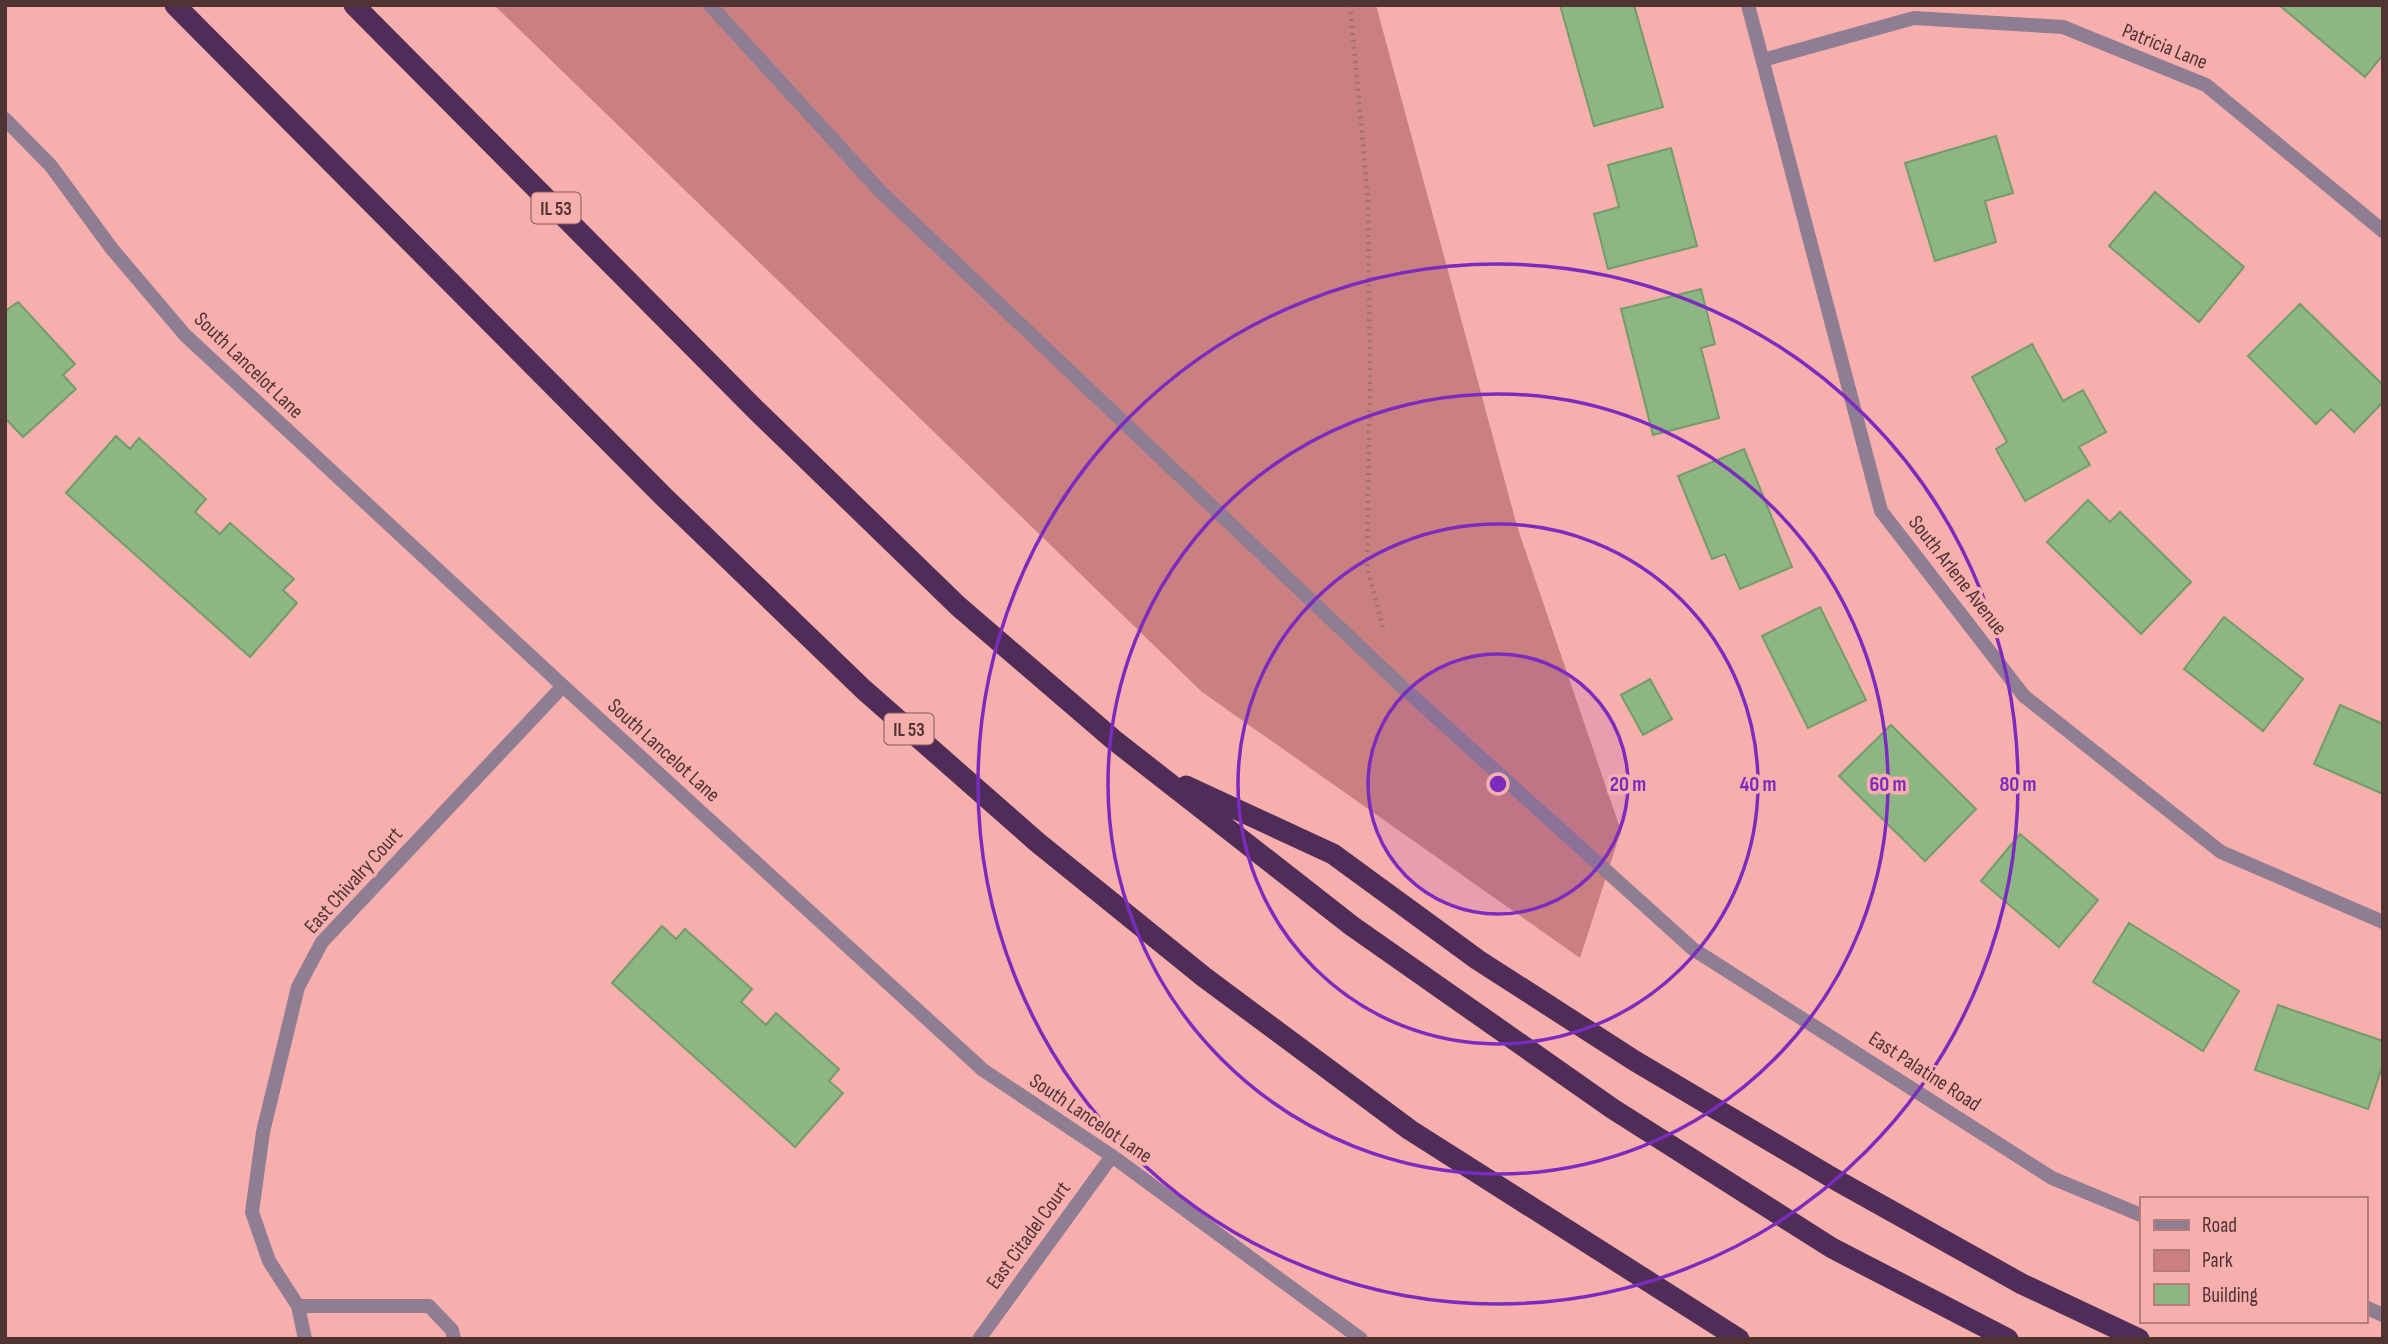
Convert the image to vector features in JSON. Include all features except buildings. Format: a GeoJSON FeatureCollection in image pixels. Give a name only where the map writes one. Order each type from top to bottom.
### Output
{"type":"FeatureCollection","features":[{"type":"Feature","properties":{"kind":"highway","name":"IL 53"},"geometry":{"type":"LineString","coordinates":[[175,5],[664,497],[863,689],[1037,842],[1204,977],[1410,1130],[1739,1339]]}},
{"type":"Feature","properties":{"kind":"highway","name":"IL 53"},"geometry":{"type":"LineString","coordinates":[[354,5],[758,412],[958,606],[1153,771],[1352,926],[1613,1110],[1832,1248],[2008,1339]]}},
{"type":"Feature","properties":{"kind":"highway"},"geometry":{"type":"LineString","coordinates":[[1153,771],[1333,854],[1478,960],[1635,1061],[1836,1180],[2022,1284],[2138,1339]]}},
{"type":"Feature","properties":{"kind":"street","name":"East Palatine Road"},"geometry":{"type":"LineString","coordinates":[[710,5],[880,191],[1398,683],[1693,949],[2052,1178],[2140,1215]]}},
{"type":"Feature","properties":{"kind":"street","name":"South Arlene Avenue"},"geometry":{"type":"LineString","coordinates":[[1748,5],[1881,511],[2024,696],[2221,852],[2383,922]]}},
{"type":"Feature","properties":{"kind":"street","name":"Patricia Lane"},"geometry":{"type":"LineString","coordinates":[[1763,60],[1914,18],[2063,27],[2206,85],[2381,225]]}},
{"type":"Feature","properties":{"kind":"street","name":"South Lancelot Lane"},"geometry":{"type":"LineString","coordinates":[[5,119],[51,166],[112,249],[185,335],[983,1070],[1112,1156],[1361,1339]]}},
{"type":"Feature","properties":{"kind":"street","name":"East Chivalry Court"},"geometry":{"type":"LineString","coordinates":[[305,1339],[298,1306],[269,1261],[252,1212],[263,1132],[298,987],[322,942],[563,686]]}},
{"type":"Feature","properties":{"kind":"street","name":"East Citadel Court"},"geometry":{"type":"LineString","coordinates":[[979,1339],[1112,1156]]}},
{"type":"Feature","properties":{"kind":"street"},"geometry":{"type":"LineString","coordinates":[[298,1306],[429,1306],[452,1330],[454,1339]]}},
{"type":"Feature","properties":{"kind":"street"},"geometry":{"type":"LineString","coordinates":[[2367,1308],[2383,1315]]}},
{"type":"Feature","properties":{"kind":"path"},"geometry":{"type":"LineString","coordinates":[[1350,5],[1368,199],[1370,380],[1367,567],[1385,632]]}},
{"type":"Feature","properties":{"kind":"green space"},"geometry":{"type":"Polygon","coordinates":[[[494,5],[1376,5],[1517,526],[1621,831],[1580,958],[1202,692],[494,5]]]}}]}
